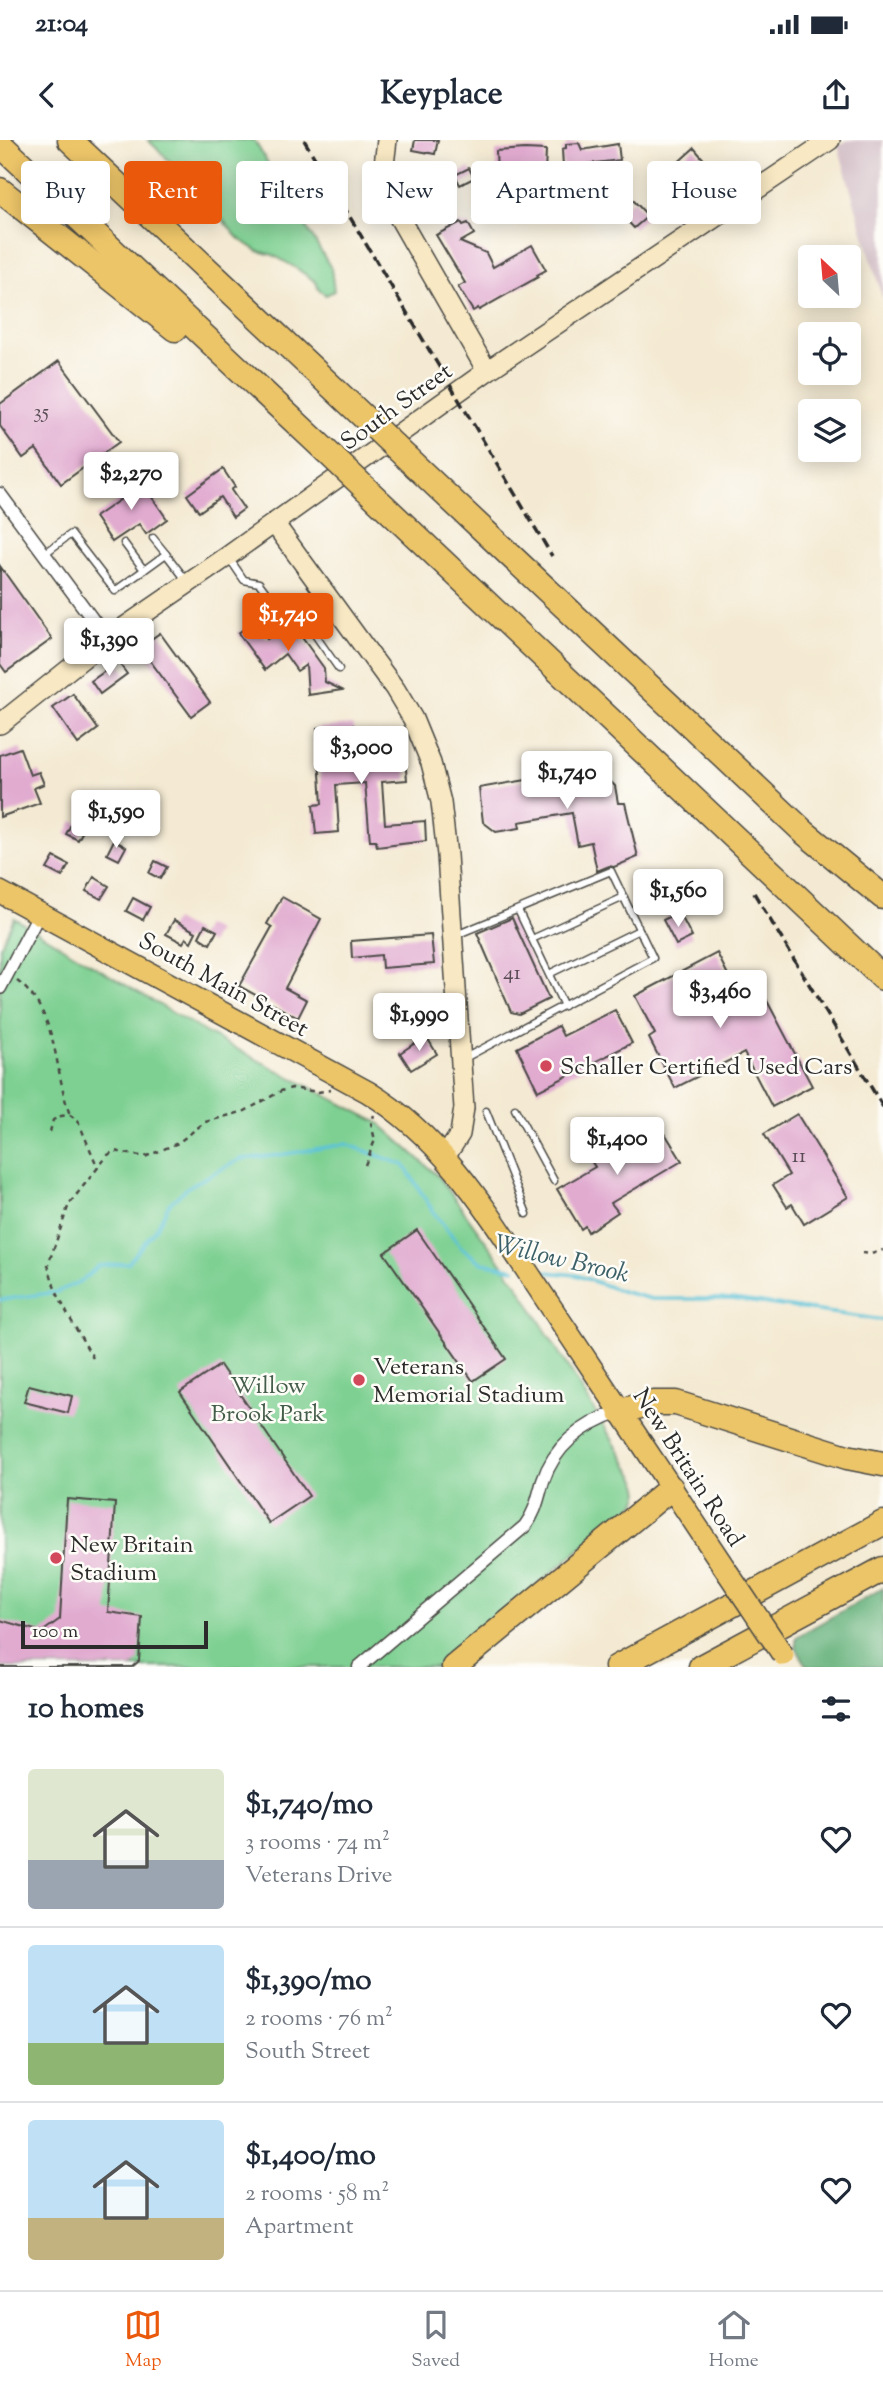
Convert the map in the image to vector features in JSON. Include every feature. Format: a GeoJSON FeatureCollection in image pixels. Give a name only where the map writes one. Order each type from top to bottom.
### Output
{"type":"FeatureCollection","features":[{"type":"Feature","properties":{"kind":"highway"},"geometry":{"type":"LineString","coordinates":[[71,140],[93,161]]}},
{"type":"Feature","properties":{"kind":"highway"},"geometry":{"type":"LineString","coordinates":[[84,140],[98,161]]}},
{"type":"Feature","properties":{"kind":"highway"},"geometry":{"type":"LineString","coordinates":[[0,144],[883,978]]}},
{"type":"Feature","properties":{"kind":"highway"},"geometry":{"type":"LineString","coordinates":[[110,178],[805,834],[883,897]]}},
{"type":"Feature","properties":{"kind":"highway"},"geometry":{"type":"LineString","coordinates":[[0,190],[219,365],[260,389]]}},
{"type":"Feature","properties":{"kind":"highway"},"geometry":{"type":"LineString","coordinates":[[620,1411],[653,1403],[676,1404],[847,1457],[883,1464]]}},
{"type":"Feature","properties":{"kind":"highway"},"geometry":{"type":"LineString","coordinates":[[454,1667],[671,1488]]}},
{"type":"Feature","properties":{"kind":"highway"},"geometry":{"type":"LineString","coordinates":[[617,1667],[883,1523]]}},
{"type":"Feature","properties":{"kind":"highway"},"geometry":{"type":"LineString","coordinates":[[701,1667],[883,1569]]}},
{"type":"Feature","properties":{"kind":"main road"},"geometry":{"type":"LineString","coordinates":[[387,140],[383,173],[389,200],[487,371]]}},
{"type":"Feature","properties":{"kind":"main road","name":"South Street"},"geometry":{"type":"LineString","coordinates":[[0,724],[107,639],[487,371],[830,140]]}},
{"type":"Feature","properties":{"kind":"main road"},"geometry":{"type":"LineString","coordinates":[[274,523],[395,689],[413,719],[423,742],[441,802],[453,936],[463,1122],[454,1146],[446,1157]]}},
{"type":"Feature","properties":{"kind":"main road","name":"South Main Street"},"geometry":{"type":"LineString","coordinates":[[0,892],[368,1092],[419,1130],[446,1157],[539,1289]]}},
{"type":"Feature","properties":{"kind":"main road","name":"New Britain Road"},"geometry":{"type":"LineString","coordinates":[[539,1289],[787,1661]]}},
{"type":"Feature","properties":{"kind":"street"},"geometry":{"type":"LineString","coordinates":[[0,494],[107,639]]}},
{"type":"Feature","properties":{"kind":"street"},"geometry":{"type":"LineString","coordinates":[[0,988],[40,914]]}},
{"type":"Feature","properties":{"kind":"street"},"geometry":{"type":"LineString","coordinates":[[359,1667],[525,1526],[536,1508],[549,1466],[564,1443],[592,1424],[620,1411]]}},
{"type":"Feature","properties":{"kind":"lane"},"geometry":{"type":"LineString","coordinates":[[44,554],[71,534],[115,591],[166,554]]}},
{"type":"Feature","properties":{"kind":"lane"},"geometry":{"type":"LineString","coordinates":[[153,538],[189,582]]}},
{"type":"Feature","properties":{"kind":"lane"},"geometry":{"type":"LineString","coordinates":[[124,543],[144,570]]}},
{"type":"Feature","properties":{"kind":"lane"},"geometry":{"type":"LineString","coordinates":[[228,556],[244,580],[259,583],[274,603],[294,606],[339,669]]}},
{"type":"Feature","properties":{"kind":"lane"},"geometry":{"type":"LineString","coordinates":[[453,936],[611,871],[653,958],[461,1060]]}},
{"type":"Feature","properties":{"kind":"lane"},"geometry":{"type":"LineString","coordinates":[[532,939],[624,897]]}},
{"type":"Feature","properties":{"kind":"lane"},"geometry":{"type":"LineString","coordinates":[[518,910],[564,1006]]}},
{"type":"Feature","properties":{"kind":"lane"},"geometry":{"type":"LineString","coordinates":[[549,974],[639,930]]}},
{"type":"Feature","properties":{"kind":"lane"},"geometry":{"type":"LineString","coordinates":[[515,1109],[554,1181]]}},
{"type":"Feature","properties":{"kind":"lane"},"geometry":{"type":"LineString","coordinates":[[486,1111],[527,1214]]}},
{"type":"Feature","properties":{"kind":"path"},"geometry":{"type":"LineString","coordinates":[[8,974],[29,993],[43,1015],[61,1073],[62,1092],[70,1115],[78,1121],[98,1168]]}},
{"type":"Feature","properties":{"kind":"path"},"geometry":{"type":"LineString","coordinates":[[93,1358],[55,1289],[48,1265],[69,1204],[98,1168],[114,1151],[145,1157],[187,1138],[205,1122],[246,1111],[281,1091],[292,1088],[318,1092],[331,1090]]}},
{"type":"Feature","properties":{"kind":"path"},"geometry":{"type":"LineString","coordinates":[[366,1165],[374,1143],[371,1124],[376,1111]]}},
{"type":"Feature","properties":{"kind":"path"},"geometry":{"type":"LineString","coordinates":[[51,1132],[53,1121],[70,1115]]}},
{"type":"Feature","properties":{"kind":"path"},"geometry":{"type":"LineString","coordinates":[[862,1253],[869,1255],[883,1250]]}},
{"type":"Feature","properties":{"kind":"shaded area"},"geometry":{"type":"Polygon","coordinates":[[[848,140],[883,140],[883,300],[838,146],[848,140]]]}},
{"type":"Feature","properties":{"kind":"green space"},"geometry":{"type":"Polygon","coordinates":[[[148,140],[254,140],[267,161],[236,161],[236,224],[305,224],[331,268],[334,291],[326,295],[319,290],[316,282],[296,268],[273,255],[258,251],[238,238],[222,219],[222,161],[170,161],[148,140]]]}},
{"type":"Feature","properties":{"kind":"green space","name":"Willow Brook Park"},"geometry":{"type":"Polygon","coordinates":[[[14,918],[208,1034],[379,1123],[438,1176],[517,1284],[637,1480],[640,1492],[636,1503],[437,1667],[0,1667],[0,947],[14,918]]]}},
{"type":"Feature","properties":{"kind":"green space"},"geometry":{"type":"Polygon","coordinates":[[[883,1588],[883,1667],[808,1667],[796,1648],[796,1637],[883,1588]]]}},
{"type":"Feature","properties":{"kind":"building"},"geometry":{"type":"Polygon","coordinates":[[[415,140],[438,140],[435,154],[413,150],[415,140]]]}},
{"type":"Feature","properties":{"kind":"building"},"geometry":{"type":"Polygon","coordinates":[[[579,143],[582,150],[618,144],[620,160],[563,161],[562,149],[566,148],[566,144],[579,143]]]}},
{"type":"Feature","properties":{"kind":"building"},"geometry":{"type":"Polygon","coordinates":[[[694,148],[705,161],[680,161],[694,148]]]}},
{"type":"Feature","properties":{"kind":"building"},"geometry":{"type":"Polygon","coordinates":[[[546,150],[546,161],[496,161],[496,151],[546,150]]]}},
{"type":"Feature","properties":{"kind":"building"},"geometry":{"type":"Polygon","coordinates":[[[469,168],[471,180],[460,185],[457,174],[469,168]]]}},
{"type":"Feature","properties":{"kind":"building"},"geometry":{"type":"Polygon","coordinates":[[[633,200],[647,215],[634,228],[630,224],[633,224],[633,200]]]}},
{"type":"Feature","properties":{"kind":"building"},"geometry":{"type":"Polygon","coordinates":[[[461,222],[463,225],[468,223],[474,234],[460,242],[486,253],[493,267],[532,245],[546,270],[537,275],[538,277],[473,311],[458,287],[465,283],[436,235],[461,222]]]}},
{"type":"Feature","properties":{"kind":"building"},"geometry":{"type":"Polygon","coordinates":[[[59,361],[119,442],[61,484],[36,449],[23,458],[0,426],[0,404],[59,361]]]}},
{"type":"Feature","properties":{"kind":"building"},"geometry":{"type":"Polygon","coordinates":[[[223,469],[235,487],[231,490],[244,509],[233,517],[220,497],[199,512],[187,495],[223,469]]]}},
{"type":"Feature","properties":{"kind":"building"},"geometry":{"type":"Polygon","coordinates":[[[138,477],[167,519],[146,534],[139,524],[112,542],[95,517],[121,499],[117,493],[138,477]]]}},
{"type":"Feature","properties":{"kind":"building"},"geometry":{"type":"Polygon","coordinates":[[[0,566],[52,639],[6,672],[0,664],[0,566]]]}},
{"type":"Feature","properties":{"kind":"building"},"geometry":{"type":"Polygon","coordinates":[[[296,618],[303,628],[298,632],[324,668],[325,682],[342,690],[308,695],[306,665],[297,671],[285,654],[265,670],[238,633],[255,622],[267,639],[296,618]]]}},
{"type":"Feature","properties":{"kind":"building"},"geometry":{"type":"Polygon","coordinates":[[[160,633],[210,702],[191,716],[140,647],[160,633]]]}},
{"type":"Feature","properties":{"kind":"building"},"geometry":{"type":"Polygon","coordinates":[[[118,662],[127,674],[100,694],[91,681],[118,662]]]}},
{"type":"Feature","properties":{"kind":"building"},"geometry":{"type":"Polygon","coordinates":[[[73,694],[98,729],[78,744],[53,708],[73,694]]]}},
{"type":"Feature","properties":{"kind":"building"},"geometry":{"type":"Polygon","coordinates":[[[353,725],[355,755],[404,749],[407,780],[382,782],[385,824],[425,821],[426,841],[377,847],[376,841],[370,841],[365,783],[336,785],[339,832],[316,834],[313,805],[322,804],[317,728],[353,725]]]}},
{"type":"Feature","properties":{"kind":"building"},"geometry":{"type":"Polygon","coordinates":[[[20,748],[30,775],[39,772],[44,784],[34,788],[40,803],[0,817],[0,755],[20,748]]]}},
{"type":"Feature","properties":{"kind":"building"},"geometry":{"type":"Polygon","coordinates":[[[590,769],[600,771],[615,786],[618,803],[625,803],[638,857],[597,871],[591,842],[578,845],[572,813],[519,822],[520,828],[496,832],[483,822],[479,788],[590,769]]]}},
{"type":"Feature","properties":{"kind":"building"},"geometry":{"type":"Polygon","coordinates":[[[73,821],[85,827],[78,840],[66,834],[73,821]]]}},
{"type":"Feature","properties":{"kind":"building"},"geometry":{"type":"Polygon","coordinates":[[[114,840],[126,847],[119,860],[107,854],[114,840]]]}},
{"type":"Feature","properties":{"kind":"building"},"geometry":{"type":"Polygon","coordinates":[[[54,857],[69,865],[62,877],[47,869],[54,857]]]}},
{"type":"Feature","properties":{"kind":"building"},"geometry":{"type":"Polygon","coordinates":[[[155,861],[167,867],[160,879],[149,873],[155,861]]]}},
{"type":"Feature","properties":{"kind":"building"},"geometry":{"type":"Polygon","coordinates":[[[94,877],[109,886],[101,899],[86,891],[94,877]]]}},
{"type":"Feature","properties":{"kind":"building"},"geometry":{"type":"Polygon","coordinates":[[[282,897],[321,919],[285,988],[307,1000],[298,1018],[239,986],[272,927],[267,924],[282,897]]]}},
{"type":"Feature","properties":{"kind":"building"},"geometry":{"type":"Polygon","coordinates":[[[133,898],[150,907],[143,920],[126,911],[133,898]]]}},
{"type":"Feature","properties":{"kind":"building"},"geometry":{"type":"Polygon","coordinates":[[[679,912],[692,937],[676,945],[663,920],[679,912]]]}},
{"type":"Feature","properties":{"kind":"building"},"geometry":{"type":"Polygon","coordinates":[[[512,918],[549,999],[519,1014],[511,1012],[477,933],[512,918]]]}},
{"type":"Feature","properties":{"kind":"building"},"geometry":{"type":"Polygon","coordinates":[[[174,920],[196,932],[191,942],[186,938],[183,943],[166,934],[174,920]]]}},
{"type":"Feature","properties":{"kind":"building"},"geometry":{"type":"Polygon","coordinates":[[[205,925],[217,931],[210,944],[199,937],[205,925]]]}},
{"type":"Feature","properties":{"kind":"building"},"geometry":{"type":"Polygon","coordinates":[[[431,935],[434,964],[382,968],[381,955],[352,958],[351,941],[431,935]]]}},
{"type":"Feature","properties":{"kind":"building"},"geometry":{"type":"Polygon","coordinates":[[[717,953],[735,989],[755,978],[812,1086],[772,1107],[744,1053],[675,1088],[649,1038],[655,1034],[635,996],[717,953]]]}},
{"type":"Feature","properties":{"kind":"building"},"geometry":{"type":"Polygon","coordinates":[[[615,1010],[632,1043],[538,1091],[517,1048],[558,1026],[563,1036],[615,1010]]]}},
{"type":"Feature","properties":{"kind":"building"},"geometry":{"type":"Polygon","coordinates":[[[426,1036],[437,1054],[411,1070],[400,1053],[426,1036]]]}},
{"type":"Feature","properties":{"kind":"building"},"geometry":{"type":"Polygon","coordinates":[[[797,1114],[848,1197],[804,1224],[792,1204],[787,1207],[773,1185],[789,1175],[764,1134],[797,1114]]]}},
{"type":"Feature","properties":{"kind":"building"},"geometry":{"type":"Polygon","coordinates":[[[661,1127],[682,1161],[611,1203],[618,1212],[588,1232],[585,1226],[581,1229],[557,1189],[595,1167],[588,1156],[619,1137],[625,1148],[661,1127]]]}},
{"type":"Feature","properties":{"kind":"building"},"geometry":{"type":"Polygon","coordinates":[[[417,1230],[506,1359],[473,1381],[384,1253],[417,1230]]]}},
{"type":"Feature","properties":{"kind":"building"},"geometry":{"type":"Polygon","coordinates":[[[220,1365],[309,1496],[269,1523],[180,1392],[220,1365]]]}},
{"type":"Feature","properties":{"kind":"building"},"geometry":{"type":"Polygon","coordinates":[[[29,1385],[72,1396],[68,1413],[24,1402],[29,1385]]]}},
{"type":"Feature","properties":{"kind":"building"},"geometry":{"type":"Polygon","coordinates":[[[67,1499],[115,1503],[108,1612],[142,1617],[139,1661],[132,1667],[0,1667],[0,1620],[42,1632],[60,1619],[67,1499]]]}},
{"type":"Feature","properties":{"kind":"waterway","name":"Willow Brook"},"geometry":{"type":"LineString","coordinates":[[0,1300],[57,1292],[83,1280],[98,1266],[128,1263],[157,1227],[169,1204],[188,1187],[241,1159],[346,1144],[404,1165],[434,1213],[462,1248],[482,1263],[515,1269]]}},
{"type":"Feature","properties":{"kind":"waterway","name":"Willow Brook"},"geometry":{"type":"LineString","coordinates":[[537,1271],[576,1275],[652,1299],[732,1299],[883,1320]]}},
{"type":"Feature","properties":{"kind":"railway"},"geometry":{"type":"LineString","coordinates":[[304,140],[552,556]]}},
{"type":"Feature","properties":{"kind":"railway"},"geometry":{"type":"LineString","coordinates":[[754,893],[883,1107]]}},
{"type":"Feature","properties":{"kind":"place","name":"Schaller Certified Used Cars"},"geometry":{"type":"Point","coordinates":[546,1066]}},
{"type":"Feature","properties":{"kind":"place","name":"Veterans Memorial Stadium"},"geometry":{"type":"Point","coordinates":[359,1380]}},
{"type":"Feature","properties":{"kind":"place","name":"New Britain Stadium"},"geometry":{"type":"Point","coordinates":[56,1558]}}]}
